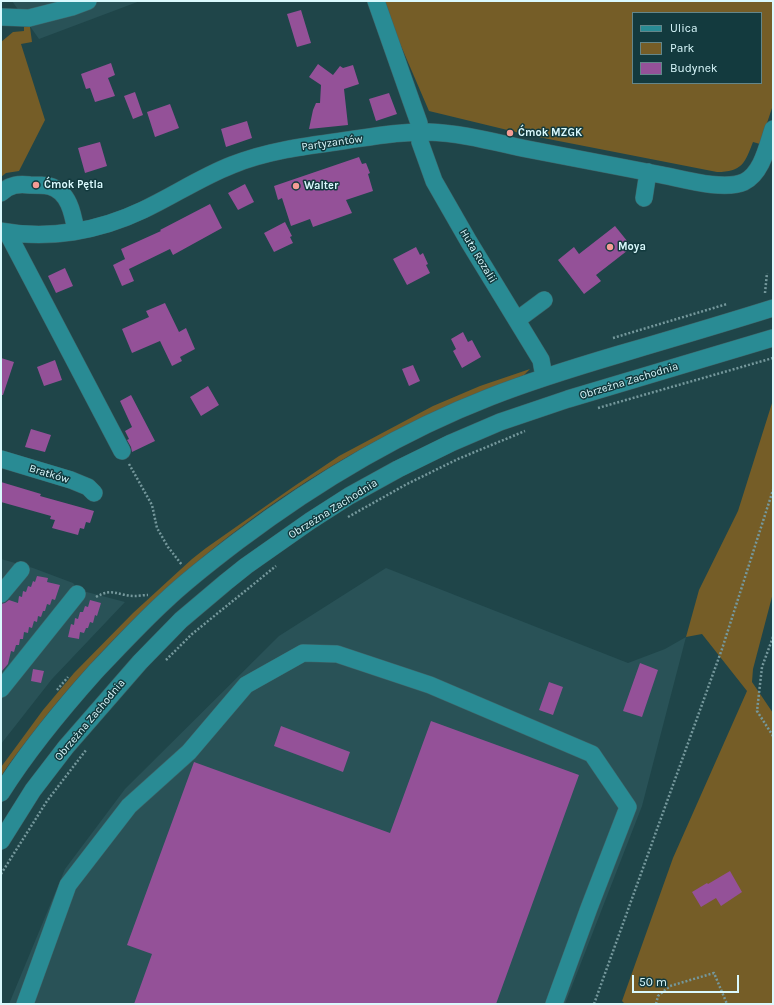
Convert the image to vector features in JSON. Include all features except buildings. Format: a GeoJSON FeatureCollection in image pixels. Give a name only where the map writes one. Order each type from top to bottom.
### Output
{"type":"FeatureCollection","features":[{"type":"Feature","properties":{"kind":"street"},"geometry":{"type":"LineString","coordinates":[[1,17],[29,18],[72,7],[88,1]]}},
{"type":"Feature","properties":{"kind":"street","name":"Huta Rozalii"},"geometry":{"type":"LineString","coordinates":[[376,1],[419,123],[420,142],[434,181],[469,242],[541,360],[544,377]]}},
{"type":"Feature","properties":{"kind":"street","name":"Partyzantów"},"geometry":{"type":"LineString","coordinates":[[4,231],[40,234],[76,231],[104,225],[143,210],[233,164],[262,155],[307,146],[375,136],[420,132],[460,135],[724,186],[736,185],[746,181],[756,172],[762,161],[773,129]]}},
{"type":"Feature","properties":{"kind":"street"},"geometry":{"type":"LineString","coordinates":[[644,198],[648,172]]}},
{"type":"Feature","properties":{"kind":"street"},"geometry":{"type":"LineString","coordinates":[[1,193],[10,186],[17,184],[48,186],[56,189],[61,193],[69,205],[76,231]]}},
{"type":"Feature","properties":{"kind":"street"},"geometry":{"type":"LineString","coordinates":[[1,253],[4,231]]}},
{"type":"Feature","properties":{"kind":"street"},"geometry":{"type":"LineString","coordinates":[[4,231],[122,451]]}},
{"type":"Feature","properties":{"kind":"street"},"geometry":{"type":"LineString","coordinates":[[517,320],[544,300]]}},
{"type":"Feature","properties":{"kind":"street"},"geometry":{"type":"LineString","coordinates":[[1,793],[46,729],[123,642],[167,599],[223,552],[295,500],[339,472],[440,419],[544,377],[773,308]]}},
{"type":"Feature","properties":{"kind":"street","name":"Obrzeżna Zachodnia"},"geometry":{"type":"LineString","coordinates":[[1,841],[33,790],[66,747],[140,662],[181,620],[226,582],[310,521],[349,496],[398,469],[451,443],[500,422],[568,399],[773,338]]}},
{"type":"Feature","properties":{"kind":"street","name":"Bratków"},"geometry":{"type":"LineString","coordinates":[[1,459],[71,480],[88,487],[94,492]]}},
{"type":"Feature","properties":{"kind":"street"},"geometry":{"type":"LineString","coordinates":[[1,594],[21,570]]}},
{"type":"Feature","properties":{"kind":"street"},"geometry":{"type":"LineString","coordinates":[[2,685],[77,594]]}},
{"type":"Feature","properties":{"kind":"street"},"geometry":{"type":"LineString","coordinates":[[25,1004],[68,885],[125,812],[189,752],[246,685],[302,652],[337,654],[430,685],[592,754],[628,807],[554,1004]]}},
{"type":"Feature","properties":{"kind":"path"},"geometry":{"type":"LineString","coordinates":[[765,293],[767,273]]}},
{"type":"Feature","properties":{"kind":"path"},"geometry":{"type":"LineString","coordinates":[[593,409],[771,359]]}},
{"type":"Feature","properties":{"kind":"path"},"geometry":{"type":"LineString","coordinates":[[347,518],[407,484],[528,430]]}},
{"type":"Feature","properties":{"kind":"path"},"geometry":{"type":"LineString","coordinates":[[122,451],[152,505],[157,528],[168,547],[182,565]]}},
{"type":"Feature","properties":{"kind":"path"},"geometry":{"type":"LineString","coordinates":[[594,1004],[722,649],[773,490]]}},
{"type":"Feature","properties":{"kind":"path"},"geometry":{"type":"LineString","coordinates":[[165,661],[192,634],[278,564]]}},
{"type":"Feature","properties":{"kind":"path"},"geometry":{"type":"LineString","coordinates":[[96,597],[107,592],[135,596],[148,595]]}},
{"type":"Feature","properties":{"kind":"path"},"geometry":{"type":"LineString","coordinates":[[773,638],[762,667],[757,711],[773,736]]}},
{"type":"Feature","properties":{"kind":"path"},"geometry":{"type":"LineString","coordinates":[[1,874],[47,800],[91,744]]}},
{"type":"Feature","properties":{"kind":"path"},"geometry":{"type":"LineString","coordinates":[[656,1004],[658,996],[670,986],[714,973],[727,1004]]}},
{"type":"Feature","properties":{"kind":"shaded area"},"geometry":{"type":"Polygon","coordinates":[[[12,1],[140,1],[39,39],[12,1]]]}},
{"type":"Feature","properties":{"kind":"shaded area"},"geometry":{"type":"Polygon","coordinates":[[[1,559],[33,568],[73,583],[79,590],[125,602],[52,679],[1,744],[1,559]]]}},
{"type":"Feature","properties":{"kind":"shaded area"},"geometry":{"type":"Polygon","coordinates":[[[386,568],[628,663],[665,649],[686,637],[642,806],[565,1004],[9,1004],[65,869],[125,789],[279,636],[386,568]]]}},
{"type":"Feature","properties":{"kind":"green space"},"geometry":{"type":"Polygon","coordinates":[[[384,1],[773,1],[773,105],[760,144],[753,142],[745,161],[737,168],[732,170],[717,172],[528,135],[429,111],[398,39],[384,1]]]}},
{"type":"Feature","properties":{"kind":"green space"},"geometry":{"type":"Polygon","coordinates":[[[24,27],[30,27],[32,42],[21,44],[45,120],[19,171],[6,173],[1,177],[1,42],[13,32],[24,31],[24,27]]]}},
{"type":"Feature","properties":{"kind":"green space"},"geometry":{"type":"Polygon","coordinates":[[[530,369],[524,375],[431,414],[376,441],[321,472],[268,507],[217,545],[169,586],[123,630],[39,725],[1,776],[1,767],[43,710],[74,673],[133,613],[206,548],[339,456],[433,406],[480,386],[530,369]]]}},
{"type":"Feature","properties":{"kind":"green space"},"geometry":{"type":"Polygon","coordinates":[[[773,400],[773,593],[753,669],[752,682],[773,713],[773,1004],[625,1004],[622,1001],[673,858],[747,691],[702,634],[686,637],[699,590],[738,511],[773,400]]]}},
{"type":"Feature","properties":{"kind":"place","name":"Ćmok MZGK"},"geometry":{"type":"Point","coordinates":[510,133]}},
{"type":"Feature","properties":{"kind":"place","name":"Ćmok Pętla"},"geometry":{"type":"Point","coordinates":[36,185]}},
{"type":"Feature","properties":{"kind":"place","name":"Walter"},"geometry":{"type":"Point","coordinates":[296,186]}},
{"type":"Feature","properties":{"kind":"place","name":"Moya"},"geometry":{"type":"Point","coordinates":[610,247]}}]}
